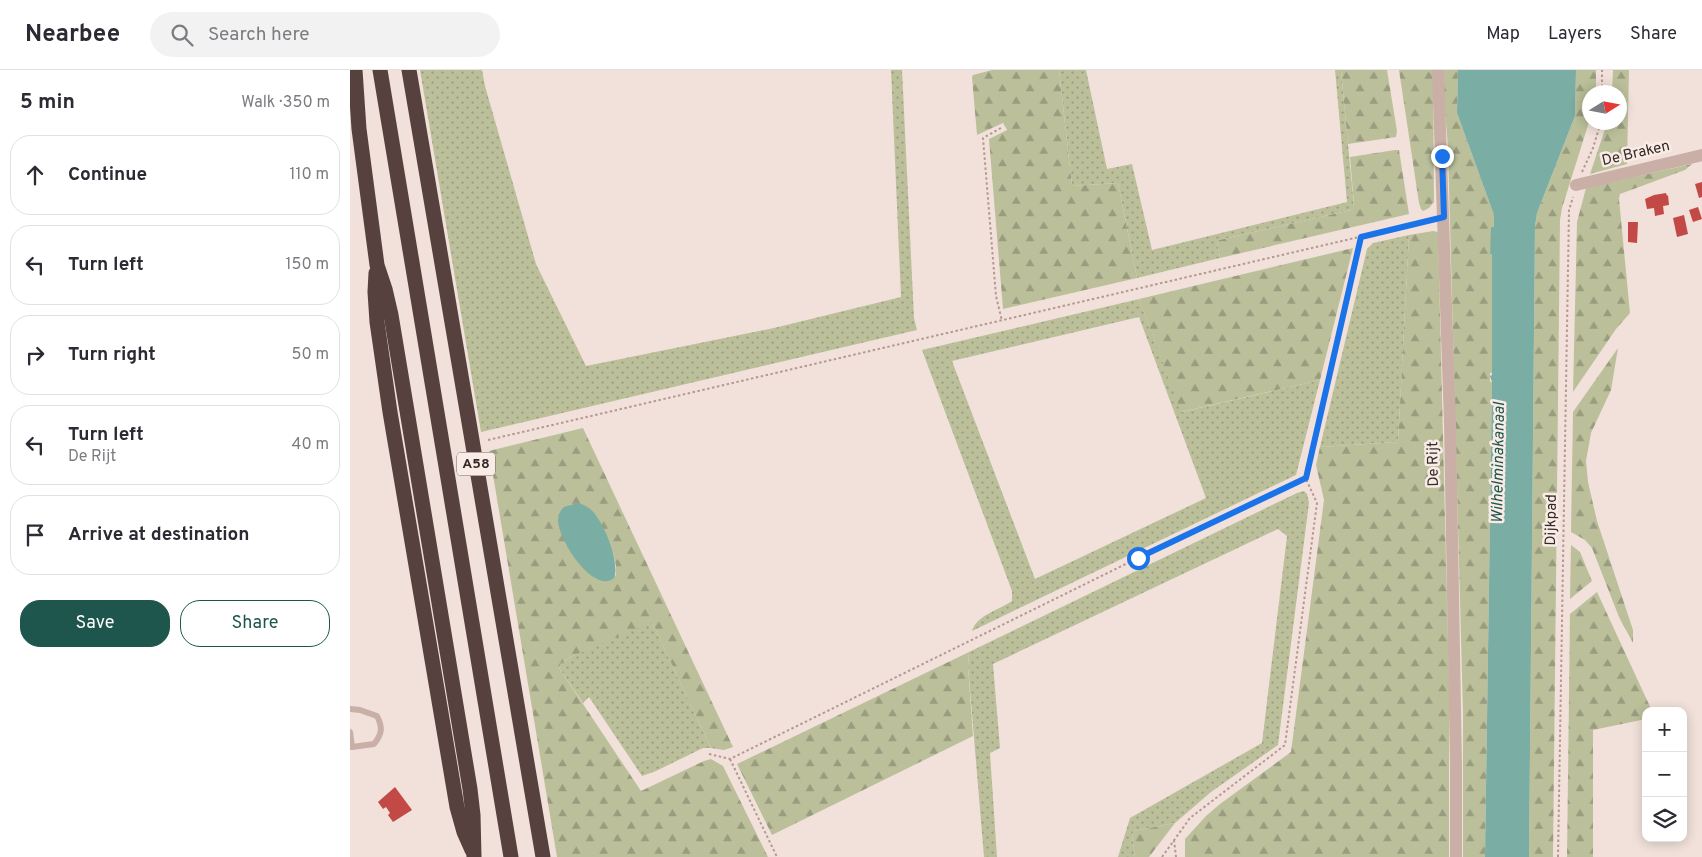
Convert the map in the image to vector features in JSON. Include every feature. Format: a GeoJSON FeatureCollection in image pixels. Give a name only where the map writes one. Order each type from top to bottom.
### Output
{"type":"FeatureCollection","features":[{"type":"Feature","properties":{"kind":"highway"},"geometry":{"type":"LineString","coordinates":[[355,70],[359,129],[377,265],[391,315],[470,789],[474,833],[473,853]]}},
{"type":"Feature","properties":{"kind":"highway","name":"A58"},"geometry":{"type":"LineString","coordinates":[[380,70],[511,857]]}},
{"type":"Feature","properties":{"kind":"highway","name":"A58"},"geometry":{"type":"LineString","coordinates":[[409,70],[543,857]]}},
{"type":"Feature","properties":{"kind":"street","name":"De Rijt"},"geometry":{"type":"LineString","coordinates":[[1438,70],[1450,423],[1456,746],[1456,857]]}},
{"type":"Feature","properties":{"kind":"street","name":"De Braken"},"geometry":{"type":"LineString","coordinates":[[1576,185],[1702,155]]}},
{"type":"Feature","properties":{"kind":"lane"},"geometry":{"type":"LineString","coordinates":[[350,709],[360,710],[377,716],[381,725],[381,735],[374,744],[352,747],[350,732]]}},
{"type":"Feature","properties":{"kind":"path"},"geometry":{"type":"LineString","coordinates":[[1602,70],[1602,85]]}},
{"type":"Feature","properties":{"kind":"path"},"geometry":{"type":"LineString","coordinates":[[1001,128],[983,138],[996,296],[1002,321]]}},
{"type":"Feature","properties":{"kind":"path","name":"Dijkpad"},"geometry":{"type":"LineString","coordinates":[[1558,857],[1569,210],[1576,185],[1593,148],[1598,130]]}},
{"type":"Feature","properties":{"kind":"path"},"geometry":{"type":"LineString","coordinates":[[488,440],[1444,217]]}},
{"type":"Feature","properties":{"kind":"path"},"geometry":{"type":"LineString","coordinates":[[1162,857],[1190,818],[1285,745],[1317,503],[1306,478],[1361,237]]}},
{"type":"Feature","properties":{"kind":"path"},"geometry":{"type":"LineString","coordinates":[[709,754],[730,759],[1138,558],[1306,478]]}},
{"type":"Feature","properties":{"kind":"path"},"geometry":{"type":"LineString","coordinates":[[730,759],[777,857]]}},
{"type":"Feature","properties":{"kind":"path"},"geometry":{"type":"LineString","coordinates":[[1174,840],[1176,857]]}},
{"type":"Feature","properties":{"kind":"green space"},"geometry":{"type":"Polygon","coordinates":[[[420,70],[482,70],[536,264],[586,366],[774,328],[901,297],[891,70],[902,70],[914,318],[917,330],[481,432],[420,70]]]}},
{"type":"Feature","properties":{"kind":"green space"},"geometry":{"type":"Polygon","coordinates":[[[992,70],[1059,70],[1072,186],[1118,183],[1137,278],[1003,309],[989,139],[1007,130],[1003,123],[977,135],[972,77],[973,75],[992,70]]]}},
{"type":"Feature","properties":{"kind":"green space"},"geometry":{"type":"Polygon","coordinates":[[[1059,70],[1086,70],[1107,169],[1132,164],[1152,250],[1347,202],[1335,70],[1341,70],[1354,207],[1351,210],[1219,240],[1217,242],[1220,258],[1137,278],[1118,183],[1072,186],[1059,70]]]}},
{"type":"Feature","properties":{"kind":"green space"},"geometry":{"type":"Polygon","coordinates":[[[1341,70],[1387,70],[1397,131],[1396,137],[1348,144],[1341,70]]]}},
{"type":"Feature","properties":{"kind":"green space"},"geometry":{"type":"Polygon","coordinates":[[[1399,70],[1433,70],[1434,202],[1423,211],[1419,203],[1399,70]]]}},
{"type":"Feature","properties":{"kind":"green space"},"geometry":{"type":"Polygon","coordinates":[[[1444,70],[1458,70],[1457,113],[1494,215],[1490,254],[1492,254],[1492,373],[1490,373],[1490,382],[1492,382],[1485,857],[1463,857],[1463,713],[1448,148],[1444,70]]]}},
{"type":"Feature","properties":{"kind":"green space"},"geometry":{"type":"Polygon","coordinates":[[[1576,70],[1596,70],[1596,85],[1582,85],[1582,130],[1586,130],[1560,220],[1553,857],[1529,857],[1535,226],[1537,213],[1575,116],[1576,70]]]}},
{"type":"Feature","properties":{"kind":"green space"},"geometry":{"type":"Polygon","coordinates":[[[1613,70],[1629,70],[1627,164],[1590,174],[1605,130],[1627,130],[1627,85],[1612,85],[1613,70]]]}},
{"type":"Feature","properties":{"kind":"green space"},"geometry":{"type":"Polygon","coordinates":[[[1399,150],[1409,214],[1220,258],[1217,242],[1219,240],[1351,210],[1354,205],[1350,157],[1399,150]]]}},
{"type":"Feature","properties":{"kind":"green space"},"geometry":{"type":"Polygon","coordinates":[[[1692,164],[1685,170],[1620,194],[1630,313],[1616,329],[1573,392],[1577,222],[1586,188],[1692,164]]]}},
{"type":"Feature","properties":{"kind":"green space"},"geometry":{"type":"Polygon","coordinates":[[[1433,231],[1438,232],[1449,682],[1449,857],[1185,857],[1185,839],[1206,816],[1291,752],[1324,500],[1316,465],[1320,447],[1398,442],[1409,235],[1433,231]]]}},
{"type":"Feature","properties":{"kind":"green space"},"geometry":{"type":"Polygon","coordinates":[[[1409,235],[1398,442],[1320,447],[1367,249],[1373,243],[1409,235]]]}},
{"type":"Feature","properties":{"kind":"green space"},"geometry":{"type":"Polygon","coordinates":[[[1353,248],[1320,380],[1181,412],[1139,299],[1353,248]]]}},
{"type":"Feature","properties":{"kind":"green space"},"geometry":{"type":"Polygon","coordinates":[[[1139,299],[1182,412],[1320,380],[1296,475],[972,631],[983,617],[1012,601],[1012,591],[922,350],[1139,299]],[[1139,317],[952,361],[1035,579],[1206,498],[1139,317]]]}},
{"type":"Feature","properties":{"kind":"green space"},"geometry":{"type":"Polygon","coordinates":[[[1618,348],[1611,390],[1591,433],[1586,461],[1588,482],[1597,521],[1633,630],[1633,643],[1619,617],[1592,548],[1585,540],[1571,532],[1573,412],[1618,348]]]}},
{"type":"Feature","properties":{"kind":"green space"},"geometry":{"type":"Polygon","coordinates":[[[583,428],[733,747],[724,750],[711,748],[652,622],[573,656],[561,663],[559,668],[641,791],[704,761],[711,759],[723,766],[768,857],[557,857],[489,451],[583,428]],[[613,553],[576,559],[595,578],[608,581],[616,575],[613,553]]]}},
{"type":"Feature","properties":{"kind":"green space"},"geometry":{"type":"Polygon","coordinates":[[[1304,491],[1307,494],[1309,503],[1278,745],[1211,792],[1175,823],[1134,831],[1132,835],[1135,857],[1118,857],[1130,818],[1262,743],[1287,536],[1278,529],[993,664],[1000,748],[990,753],[997,857],[984,857],[968,666],[969,652],[1304,491]]]}},
{"type":"Feature","properties":{"kind":"green space"},"geometry":{"type":"Polygon","coordinates":[[[1571,545],[1580,552],[1592,581],[1570,599],[1571,545]]]}},
{"type":"Feature","properties":{"kind":"green space"},"geometry":{"type":"Polygon","coordinates":[[[1597,592],[1650,707],[1642,707],[1642,720],[1593,730],[1593,857],[1567,857],[1570,614],[1597,592]]]}},
{"type":"Feature","properties":{"kind":"green space"},"geometry":{"type":"Polygon","coordinates":[[[647,622],[652,622],[711,748],[703,748],[642,776],[589,697],[583,703],[559,668],[561,663],[573,656],[647,622]]]}},
{"type":"Feature","properties":{"kind":"green space"},"geometry":{"type":"Polygon","coordinates":[[[969,652],[968,666],[973,736],[772,835],[737,764],[969,652]]]}},
{"type":"Feature","properties":{"kind":"green space"},"geometry":{"type":"Polygon","coordinates":[[[1175,823],[1149,857],[1135,857],[1132,835],[1134,831],[1175,823]]]}},
{"type":"Feature","properties":{"kind":"water","name":"Wilhelminakanaal"},"geometry":{"type":"Polygon","coordinates":[[[1458,70],[1576,70],[1575,116],[1537,213],[1535,226],[1529,857],[1485,857],[1492,382],[1490,376],[1492,375],[1492,254],[1490,254],[1491,227],[1494,227],[1494,215],[1457,113],[1458,70]]]}},
{"type":"Feature","properties":{"kind":"water"},"geometry":{"type":"Polygon","coordinates":[[[578,503],[586,506],[593,512],[601,522],[608,538],[615,564],[614,578],[609,581],[603,581],[588,573],[574,557],[559,529],[558,517],[564,507],[578,503]]]}},
{"type":"Feature","properties":{"kind":"building"},"geometry":{"type":"Polygon","coordinates":[[[1702,182],[1702,197],[1699,198],[1695,184],[1702,182]]]}},
{"type":"Feature","properties":{"kind":"building"},"geometry":{"type":"Polygon","coordinates":[[[1666,193],[1669,205],[1663,206],[1664,214],[1655,216],[1654,208],[1647,209],[1645,199],[1666,193]]]}},
{"type":"Feature","properties":{"kind":"building"},"geometry":{"type":"Polygon","coordinates":[[[1698,207],[1702,219],[1693,222],[1689,210],[1698,207]]]}},
{"type":"Feature","properties":{"kind":"building"},"geometry":{"type":"Polygon","coordinates":[[[1684,215],[1688,234],[1677,237],[1673,218],[1684,215]]]}},
{"type":"Feature","properties":{"kind":"building"},"geometry":{"type":"Polygon","coordinates":[[[1628,222],[1638,222],[1637,243],[1628,242],[1628,222]]]}},
{"type":"Feature","properties":{"kind":"building"},"geometry":{"type":"Polygon","coordinates":[[[395,787],[412,810],[393,822],[388,815],[390,813],[386,807],[383,809],[378,802],[395,787]]]}},
{"type":"Feature","properties":{"kind":"route"},"geometry":{"type":"LineString","coordinates":[[1138,558],[1306,478],[1361,237],[1444,217],[1442,156]]}}]}
